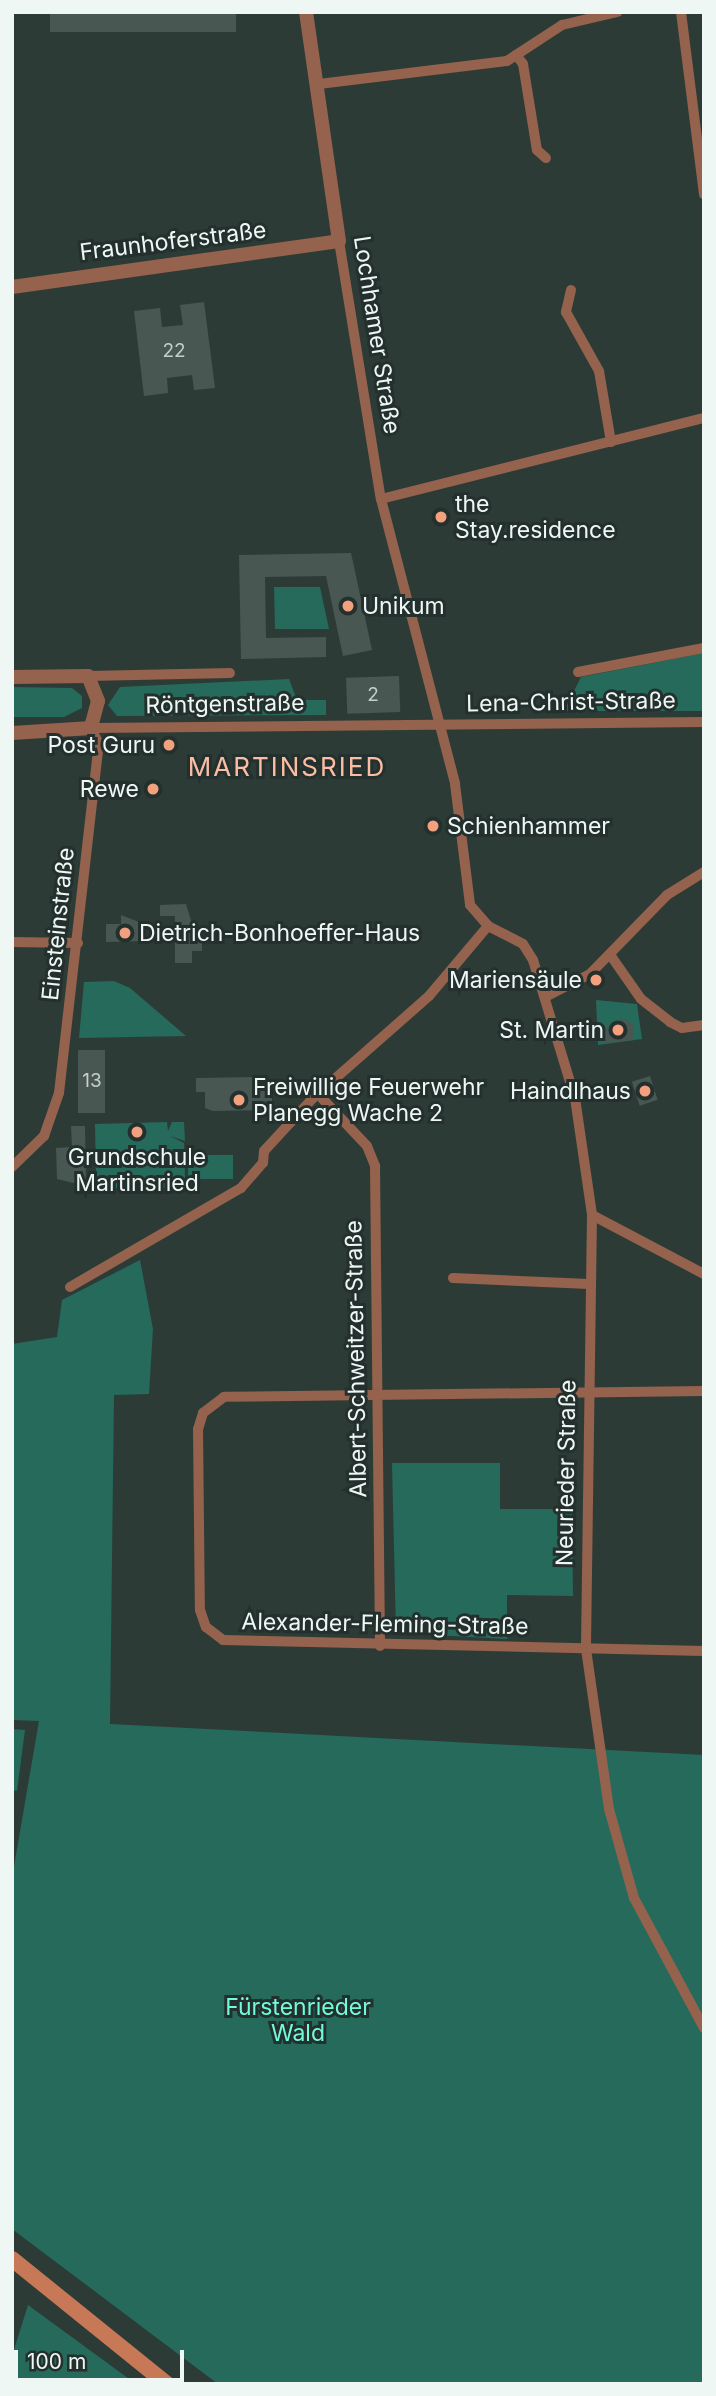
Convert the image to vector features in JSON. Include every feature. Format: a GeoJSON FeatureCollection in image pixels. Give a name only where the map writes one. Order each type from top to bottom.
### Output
{"type":"FeatureCollection","features":[{"type":"Feature","properties":{"kind":"main road"},"geometry":{"type":"LineString","coordinates":[[12,2259],[167,2384]]}},
{"type":"Feature","properties":{"kind":"street","name":"Lochhamer Straße"},"geometry":{"type":"LineString","coordinates":[[306,12],[319,84],[339,241],[381,499],[461,814],[470,905],[488,926]]}},
{"type":"Feature","properties":{"kind":"street"},"geometry":{"type":"LineString","coordinates":[[319,84],[516,55],[562,25],[617,12]]}},
{"type":"Feature","properties":{"kind":"street"},"geometry":{"type":"LineString","coordinates":[[681,12],[704,195]]}},
{"type":"Feature","properties":{"kind":"street"},"geometry":{"type":"LineString","coordinates":[[516,55],[537,150],[545,158]]}},
{"type":"Feature","properties":{"kind":"street","name":"Fraunhoferstraße"},"geometry":{"type":"LineString","coordinates":[[12,287],[339,241]]}},
{"type":"Feature","properties":{"kind":"street"},"geometry":{"type":"LineString","coordinates":[[571,290],[566,312],[599,371],[611,442]]}},
{"type":"Feature","properties":{"kind":"street"},"geometry":{"type":"LineString","coordinates":[[381,499],[704,418]]}},
{"type":"Feature","properties":{"kind":"street"},"geometry":{"type":"LineString","coordinates":[[578,672],[704,648]]}},
{"type":"Feature","properties":{"kind":"street"},"geometry":{"type":"LineString","coordinates":[[12,677],[230,673]]}},
{"type":"Feature","properties":{"kind":"street","name":"Einsteinstraße"},"geometry":{"type":"LineString","coordinates":[[12,1167],[44,1136],[53,1116],[78,943],[99,744],[91,728],[98,701],[88,676]]}},
{"type":"Feature","properties":{"kind":"street","name":"Lena-Christ-Straße"},"geometry":{"type":"LineString","coordinates":[[438,724],[704,722]]}},
{"type":"Feature","properties":{"kind":"street","name":"Röntgenstraße"},"geometry":{"type":"LineString","coordinates":[[12,733],[91,728],[438,724]]}},
{"type":"Feature","properties":{"kind":"street"},"geometry":{"type":"LineString","coordinates":[[547,996],[611,956],[667,895],[704,872]]}},
{"type":"Feature","properties":{"kind":"street"},"geometry":{"type":"LineString","coordinates":[[71,1287],[241,1188],[263,1163],[264,1151],[318,1094],[429,996],[488,926]]}},
{"type":"Feature","properties":{"kind":"street","name":"Neurieder Straße"},"geometry":{"type":"LineString","coordinates":[[488,926],[523,944],[547,996],[575,1098],[592,1215],[587,1393],[586,1649],[609,1809],[634,1898],[704,2028]]}},
{"type":"Feature","properties":{"kind":"street"},"geometry":{"type":"LineString","coordinates":[[12,942],[78,943]]}},
{"type":"Feature","properties":{"kind":"street"},"geometry":{"type":"LineString","coordinates":[[611,956],[641,999],[682,1028],[704,1025]]}},
{"type":"Feature","properties":{"kind":"street","name":"Albert-Schweitzer-Straße"},"geometry":{"type":"LineString","coordinates":[[318,1094],[368,1146],[375,1166],[380,1646]]}},
{"type":"Feature","properties":{"kind":"street"},"geometry":{"type":"LineString","coordinates":[[592,1215],[704,1274]]}},
{"type":"Feature","properties":{"kind":"street"},"geometry":{"type":"LineString","coordinates":[[453,1278],[589,1284]]}},
{"type":"Feature","properties":{"kind":"street"},"geometry":{"type":"LineString","coordinates":[[377,1395],[704,1391]]}},
{"type":"Feature","properties":{"kind":"street","name":"Alexander-Fleming-Straße"},"geometry":{"type":"LineString","coordinates":[[377,1395],[224,1397],[209,1407],[198,1429],[200,1588],[206,1627],[223,1640],[380,1646],[704,1651]]}},
{"type":"Feature","properties":{"kind":"green space"},"geometry":{"type":"Polygon","coordinates":[[[274,587],[320,587],[329,629],[275,629],[274,587]]]}},
{"type":"Feature","properties":{"kind":"green space"},"geometry":{"type":"Polygon","coordinates":[[[704,653],[704,711],[564,711],[581,677],[704,653]]]}},
{"type":"Feature","properties":{"kind":"green space"},"geometry":{"type":"Polygon","coordinates":[[[289,679],[297,700],[326,700],[326,715],[117,716],[108,705],[120,687],[289,679]]]}},
{"type":"Feature","properties":{"kind":"green space"},"geometry":{"type":"Polygon","coordinates":[[[12,687],[72,688],[82,696],[82,708],[64,717],[12,717],[12,687]]]}},
{"type":"Feature","properties":{"kind":"green space"},"geometry":{"type":"Polygon","coordinates":[[[114,981],[130,988],[186,1036],[79,1038],[84,982],[114,981]]]}},
{"type":"Feature","properties":{"kind":"green space"},"geometry":{"type":"Polygon","coordinates":[[[596,1000],[637,1004],[642,1039],[598,1045],[596,1000]]]}},
{"type":"Feature","properties":{"kind":"green space"},"geometry":{"type":"Polygon","coordinates":[[[167,1122],[168,1131],[172,1122],[184,1122],[185,1141],[170,1136],[184,1143],[185,1179],[96,1180],[95,1124],[167,1122]]]}},
{"type":"Feature","properties":{"kind":"green space"},"geometry":{"type":"Polygon","coordinates":[[[188,1155],[233,1155],[233,1179],[188,1179],[188,1155]]]}},
{"type":"Feature","properties":{"kind":"green space"},"geometry":{"type":"Polygon","coordinates":[[[91,1180],[186,1180],[186,1188],[91,1188],[91,1180]]]}},
{"type":"Feature","properties":{"kind":"green space","name":"Fürstenrieder Wald"},"geometry":{"type":"Polygon","coordinates":[[[140,1260],[153,1329],[149,1394],[114,1395],[110,1724],[704,1755],[704,2384],[218,2384],[12,2229],[12,1878],[39,1721],[12,1720],[12,1344],[57,1337],[62,1300],[140,1260]]]}},
{"type":"Feature","properties":{"kind":"green space"},"geometry":{"type":"Polygon","coordinates":[[[392,1463],[500,1463],[500,1509],[572,1509],[573,1596],[507,1595],[507,1639],[396,1633],[392,1463]]]}},
{"type":"Feature","properties":{"kind":"green space"},"geometry":{"type":"Polygon","coordinates":[[[12,1729],[25,1730],[17,1791],[12,1790],[12,1729]]]}},
{"type":"Feature","properties":{"kind":"green space"},"geometry":{"type":"Polygon","coordinates":[[[28,2305],[136,2384],[12,2384],[12,2356],[28,2305]]]}},
{"type":"Feature","properties":{"kind":"building"},"geometry":{"type":"Polygon","coordinates":[[[50,12],[236,12],[236,32],[50,32],[50,12]]]}},
{"type":"Feature","properties":{"kind":"building"},"geometry":{"type":"Polygon","coordinates":[[[204,302],[215,388],[194,390],[192,375],[167,378],[168,393],[144,396],[134,311],[160,308],[162,327],[183,325],[180,305],[204,302]]]}},
{"type":"Feature","properties":{"kind":"building","name":"Unikum"},"geometry":{"type":"Polygon","coordinates":[[[351,553],[372,650],[343,656],[326,576],[265,577],[266,638],[326,637],[326,657],[241,659],[239,555],[351,553]]]}},
{"type":"Feature","properties":{"kind":"building"},"geometry":{"type":"Polygon","coordinates":[[[399,676],[400,712],[347,714],[346,678],[399,676]]]}},
{"type":"Feature","properties":{"kind":"building"},"geometry":{"type":"Polygon","coordinates":[[[186,904],[193,927],[202,927],[202,951],[192,951],[192,963],[175,963],[175,916],[160,916],[160,905],[186,904]]]}},
{"type":"Feature","properties":{"kind":"building","name":"Dietrich-Bonhoeffer-Haus"},"geometry":{"type":"Polygon","coordinates":[[[121,915],[144,924],[144,941],[106,942],[106,924],[121,924],[121,915]]]}},
{"type":"Feature","properties":{"kind":"building","name":"St. Martin"},"geometry":{"type":"Polygon","coordinates":[[[620,1017],[634,1025],[634,1040],[605,1043],[601,1029],[622,1024],[620,1017]]]}},
{"type":"Feature","properties":{"kind":"building","name":"Grundschule Martinsried"},"geometry":{"type":"Polygon","coordinates":[[[78,1050],[105,1050],[105,1113],[78,1113],[78,1050]]]}},
{"type":"Feature","properties":{"kind":"building","name":"Haindlhaus"},"geometry":{"type":"Polygon","coordinates":[[[650,1076],[658,1100],[640,1106],[632,1082],[650,1076]]]}},
{"type":"Feature","properties":{"kind":"building","name":"Freiwillige Feuerwehr Planegg Wache 2"},"geometry":{"type":"Polygon","coordinates":[[[258,1077],[258,1083],[272,1082],[272,1110],[213,1111],[205,1108],[205,1092],[196,1092],[196,1078],[258,1077]]]}},
{"type":"Feature","properties":{"kind":"building"},"geometry":{"type":"Polygon","coordinates":[[[71,1126],[85,1126],[86,1186],[57,1179],[56,1148],[72,1147],[71,1126]]]}},
{"type":"Feature","properties":{"kind":"place","name":"the Stay.residence"},"geometry":{"type":"Point","coordinates":[441,517]}},
{"type":"Feature","properties":{"kind":"place","name":"Unikum"},"geometry":{"type":"Point","coordinates":[348,606]}},
{"type":"Feature","properties":{"kind":"place","name":"Post Guru"},"geometry":{"type":"Point","coordinates":[169,745]}},
{"type":"Feature","properties":{"kind":"place","name":"Rewe"},"geometry":{"type":"Point","coordinates":[153,789]}},
{"type":"Feature","properties":{"kind":"place","name":"Schienhammer"},"geometry":{"type":"Point","coordinates":[433,826]}},
{"type":"Feature","properties":{"kind":"place","name":"Dietrich-Bonhoeffer-Haus"},"geometry":{"type":"Point","coordinates":[125,933]}},
{"type":"Feature","properties":{"kind":"place","name":"Mariensäule"},"geometry":{"type":"Point","coordinates":[596,980]}},
{"type":"Feature","properties":{"kind":"place","name":"St. Martin"},"geometry":{"type":"Point","coordinates":[618,1030]}},
{"type":"Feature","properties":{"kind":"place","name":"Haindlhaus"},"geometry":{"type":"Point","coordinates":[645,1091]}},
{"type":"Feature","properties":{"kind":"place","name":"Freiwillige Feuerwehr Planegg Wache 2"},"geometry":{"type":"Point","coordinates":[239,1100]}},
{"type":"Feature","properties":{"kind":"place","name":"Grundschule Martinsried"},"geometry":{"type":"Point","coordinates":[137,1132]}},
{"type":"Feature","properties":{"kind":"district","name":"MARTINSRIED"},"geometry":{"type":"Point","coordinates":[287,767]}}]}
